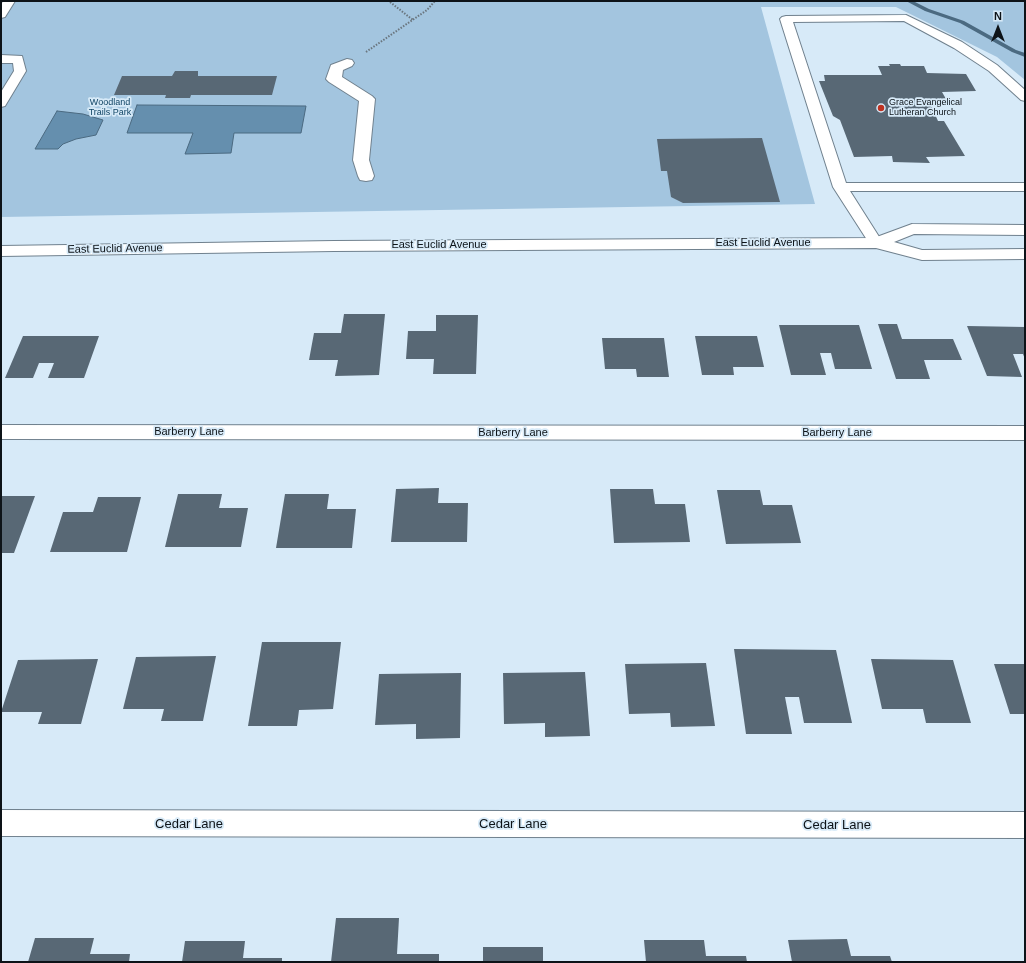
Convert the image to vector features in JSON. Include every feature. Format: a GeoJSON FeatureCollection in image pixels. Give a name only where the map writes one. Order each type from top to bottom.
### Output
{"type":"FeatureCollection","features":[{"type":"Feature","properties":{"kind":"street"},"geometry":{"type":"LineString","coordinates":[[346,63],[336,68],[334,79],[367,99],[361,160],[366,176]]}},
{"type":"Feature","properties":{"kind":"street","name":"East Euclid Avenue"},"geometry":{"type":"LineString","coordinates":[[876,243],[912,229],[1025,230]]}},
{"type":"Feature","properties":{"kind":"street","name":"East Euclid Avenue"},"geometry":{"type":"LineString","coordinates":[[1,251],[342,246],[876,243],[922,255],[1025,254]]}},
{"type":"Feature","properties":{"kind":"street","name":"Barberry Lane"},"geometry":{"type":"LineString","coordinates":[[1,432],[1025,433]]}},
{"type":"Feature","properties":{"kind":"street","name":"Cedar Lane"},"geometry":{"type":"LineString","coordinates":[[1,823],[1025,825]]}},
{"type":"Feature","properties":{"kind":"lane"},"geometry":{"type":"LineString","coordinates":[[1,15],[9,1]]}},
{"type":"Feature","properties":{"kind":"lane"},"geometry":{"type":"LineString","coordinates":[[876,243],[840,187],[786,19],[906,18],[958,45],[993,68],[1025,97]]}},
{"type":"Feature","properties":{"kind":"lane"},"geometry":{"type":"LineString","coordinates":[[1,59],[18,60],[20,71],[1,103]]}},
{"type":"Feature","properties":{"kind":"lane"},"geometry":{"type":"LineString","coordinates":[[840,187],[1025,187]]}},
{"type":"Feature","properties":{"kind":"path"},"geometry":{"type":"LineString","coordinates":[[331,1],[393,1]]}},
{"type":"Feature","properties":{"kind":"path"},"geometry":{"type":"LineString","coordinates":[[346,63],[393,35],[427,10],[435,1]]}},
{"type":"Feature","properties":{"kind":"path"},"geometry":{"type":"LineString","coordinates":[[389,2],[413,20]]}},
{"type":"Feature","properties":{"kind":"green space","name":"Woodland Trails Park"},"geometry":{"type":"Polygon","coordinates":[[[1,1],[1025,1],[1025,80],[997,57],[896,7],[761,7],[815,204],[1,217],[1,1]]]}},
{"type":"Feature","properties":{"kind":"shaded area"},"geometry":{"type":"Polygon","coordinates":[[[137,105],[306,106],[301,133],[234,133],[231,153],[185,154],[193,133],[127,133],[137,105]]]}},
{"type":"Feature","properties":{"kind":"shaded area"},"geometry":{"type":"Polygon","coordinates":[[[57,111],[83,114],[103,120],[96,135],[76,139],[63,144],[58,149],[35,149],[57,111]]]}},
{"type":"Feature","properties":{"kind":"building","name":"Grace Evangelical Lutheran Church"},"geometry":{"type":"Polygon","coordinates":[[[889,64],[900,64],[901,66],[924,66],[927,73],[966,74],[976,91],[942,92],[946,99],[928,99],[938,121],[944,121],[965,156],[926,157],[930,163],[893,162],[892,156],[854,157],[840,120],[833,116],[819,81],[825,81],[824,75],[882,75],[878,66],[890,66],[889,64]]]}},
{"type":"Feature","properties":{"kind":"building"},"geometry":{"type":"Polygon","coordinates":[[[175,71],[198,71],[198,76],[277,76],[272,95],[191,95],[190,98],[165,98],[166,95],[114,95],[122,76],[172,76],[175,71]]]}},
{"type":"Feature","properties":{"kind":"building"},"geometry":{"type":"Polygon","coordinates":[[[762,138],[780,202],[683,203],[671,197],[667,171],[661,171],[657,139],[762,138]]]}},
{"type":"Feature","properties":{"kind":"building"},"geometry":{"type":"Polygon","coordinates":[[[344,314],[385,314],[379,375],[335,376],[338,360],[309,360],[314,333],[341,333],[344,314]]]}},
{"type":"Feature","properties":{"kind":"building"},"geometry":{"type":"Polygon","coordinates":[[[436,315],[478,315],[476,374],[433,374],[434,359],[406,359],[408,331],[436,331],[436,315]]]}},
{"type":"Feature","properties":{"kind":"building"},"geometry":{"type":"Polygon","coordinates":[[[878,324],[897,324],[902,339],[953,339],[962,360],[924,360],[930,379],[896,379],[878,324]]]}},
{"type":"Feature","properties":{"kind":"building"},"geometry":{"type":"Polygon","coordinates":[[[779,325],[859,325],[872,369],[835,369],[831,353],[820,353],[826,375],[791,375],[779,325]]]}},
{"type":"Feature","properties":{"kind":"building"},"geometry":{"type":"Polygon","coordinates":[[[967,326],[1025,327],[1025,359],[1023,354],[1013,354],[1022,377],[987,376],[967,326]]]}},
{"type":"Feature","properties":{"kind":"building"},"geometry":{"type":"Polygon","coordinates":[[[23,336],[99,336],[84,378],[48,378],[54,363],[39,363],[33,378],[5,378],[23,336]]]}},
{"type":"Feature","properties":{"kind":"building"},"geometry":{"type":"Polygon","coordinates":[[[695,336],[757,336],[764,367],[733,367],[734,375],[702,375],[695,336]]]}},
{"type":"Feature","properties":{"kind":"building"},"geometry":{"type":"Polygon","coordinates":[[[602,338],[664,338],[669,377],[637,377],[636,369],[605,369],[602,338]]]}},
{"type":"Feature","properties":{"kind":"building"},"geometry":{"type":"Polygon","coordinates":[[[439,488],[438,503],[468,503],[467,542],[391,542],[396,489],[439,488]]]}},
{"type":"Feature","properties":{"kind":"building"},"geometry":{"type":"Polygon","coordinates":[[[610,489],[653,489],[655,504],[685,504],[690,542],[614,543],[610,489]]]}},
{"type":"Feature","properties":{"kind":"building"},"geometry":{"type":"Polygon","coordinates":[[[717,490],[760,490],[763,505],[792,505],[801,543],[726,544],[717,490]]]}},
{"type":"Feature","properties":{"kind":"building"},"geometry":{"type":"Polygon","coordinates":[[[178,494],[222,494],[219,508],[248,508],[241,547],[165,547],[178,494]]]}},
{"type":"Feature","properties":{"kind":"building"},"geometry":{"type":"Polygon","coordinates":[[[285,494],[329,494],[327,509],[356,509],[352,548],[276,548],[285,494]]]}},
{"type":"Feature","properties":{"kind":"building"},"geometry":{"type":"Polygon","coordinates":[[[1,496],[35,496],[14,553],[1,553],[1,496]]]}},
{"type":"Feature","properties":{"kind":"building"},"geometry":{"type":"Polygon","coordinates":[[[98,497],[141,497],[127,552],[50,552],[63,512],[93,512],[98,497]]]}},
{"type":"Feature","properties":{"kind":"building"},"geometry":{"type":"Polygon","coordinates":[[[262,642],[341,642],[333,709],[299,710],[297,726],[248,726],[262,642]]]}},
{"type":"Feature","properties":{"kind":"building"},"geometry":{"type":"Polygon","coordinates":[[[734,649],[836,650],[852,723],[804,723],[799,697],[785,697],[792,734],[746,734],[734,649]]]}},
{"type":"Feature","properties":{"kind":"building"},"geometry":{"type":"Polygon","coordinates":[[[216,656],[203,721],[161,721],[164,709],[123,709],[136,657],[216,656]]]}},
{"type":"Feature","properties":{"kind":"building"},"geometry":{"type":"Polygon","coordinates":[[[98,659],[81,724],[38,724],[42,712],[1,712],[18,660],[98,659]]]}},
{"type":"Feature","properties":{"kind":"building"},"geometry":{"type":"Polygon","coordinates":[[[871,659],[953,660],[971,723],[926,723],[923,709],[882,709],[871,659]]]}},
{"type":"Feature","properties":{"kind":"building"},"geometry":{"type":"Polygon","coordinates":[[[706,663],[715,726],[671,727],[670,713],[629,714],[625,664],[706,663]]]}},
{"type":"Feature","properties":{"kind":"building"},"geometry":{"type":"Polygon","coordinates":[[[994,664],[1025,664],[1025,714],[1010,714],[994,664]]]}},
{"type":"Feature","properties":{"kind":"building"},"geometry":{"type":"Polygon","coordinates":[[[585,672],[590,736],[545,737],[545,723],[504,724],[503,673],[585,672]]]}},
{"type":"Feature","properties":{"kind":"building"},"geometry":{"type":"Polygon","coordinates":[[[461,673],[460,738],[416,739],[416,724],[375,725],[379,674],[461,673]]]}},
{"type":"Feature","properties":{"kind":"building"},"geometry":{"type":"Polygon","coordinates":[[[336,918],[399,918],[397,954],[439,954],[439,962],[331,962],[336,918]]]}},
{"type":"Feature","properties":{"kind":"building"},"geometry":{"type":"Polygon","coordinates":[[[35,938],[94,938],[90,954],[130,954],[129,962],[28,962],[35,938]]]}},
{"type":"Feature","properties":{"kind":"building"},"geometry":{"type":"Polygon","coordinates":[[[847,939],[851,956],[890,956],[892,962],[792,962],[788,940],[847,939]]]}},
{"type":"Feature","properties":{"kind":"building"},"geometry":{"type":"Polygon","coordinates":[[[644,940],[704,940],[706,956],[746,956],[747,962],[646,962],[644,940]]]}},
{"type":"Feature","properties":{"kind":"building"},"geometry":{"type":"Polygon","coordinates":[[[185,941],[245,941],[243,958],[282,958],[282,962],[182,962],[185,941]]]}},
{"type":"Feature","properties":{"kind":"building"},"geometry":{"type":"Polygon","coordinates":[[[483,947],[543,947],[543,962],[483,962],[483,947]]]}},
{"type":"Feature","properties":{"kind":"waterway"},"geometry":{"type":"LineString","coordinates":[[909,1],[927,10],[962,22],[1014,51],[1025,55]]}},
{"type":"Feature","properties":{"kind":"place","name":"Grace Evangelical Lutheran Church"},"geometry":{"type":"Point","coordinates":[881,108]}}]}
